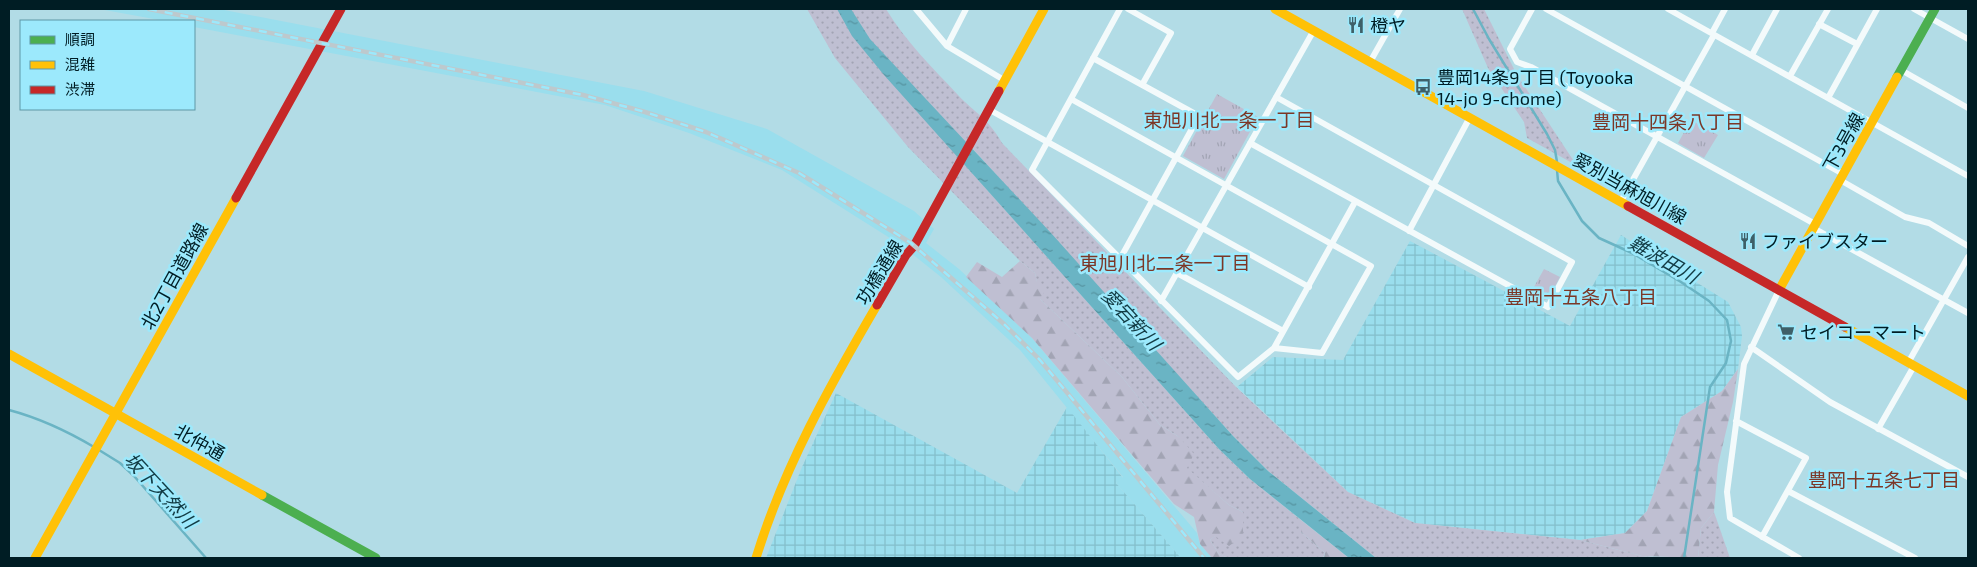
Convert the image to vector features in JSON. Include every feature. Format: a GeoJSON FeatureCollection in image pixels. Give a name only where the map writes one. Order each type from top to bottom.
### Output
{"type":"FeatureCollection","features":[{"type":"Feature","properties":{"kind":"street","name":"北2丁目道路線"},"geometry":{"type":"LineString","coordinates":[[35,558],[341,9]]}},
{"type":"Feature","properties":{"kind":"street"},"geometry":{"type":"LineString","coordinates":[[916,9],[947,46],[1004,80]]}},
{"type":"Feature","properties":{"kind":"street"},"geometry":{"type":"LineString","coordinates":[[947,46],[966,9]]}},
{"type":"Feature","properties":{"kind":"street","name":"功橋通線"},"geometry":{"type":"LineString","coordinates":[[756,558],[763,530],[795,452],[906,255],[914,246],[952,173],[1044,9]]}},
{"type":"Feature","properties":{"kind":"street"},"geometry":{"type":"LineString","coordinates":[[1120,9],[1032,170],[1238,377],[1274,348],[1356,202]]}},
{"type":"Feature","properties":{"kind":"street"},"geometry":{"type":"LineString","coordinates":[[1128,9],[1171,33],[1142,85]]}},
{"type":"Feature","properties":{"kind":"street","name":"愛別当麻旭川線"},"geometry":{"type":"LineString","coordinates":[[1275,9],[1968,396]]}},
{"type":"Feature","properties":{"kind":"street"},"geometry":{"type":"LineString","coordinates":[[1370,62],[1400,9]]}},
{"type":"Feature","properties":{"kind":"street"},"geometry":{"type":"LineString","coordinates":[[1532,9],[1510,49],[1517,62],[1531,67],[1657,137],[1968,313]]}},
{"type":"Feature","properties":{"kind":"street"},"geometry":{"type":"LineString","coordinates":[[1546,9],[1686,86],[1842,177],[1905,217],[1929,223],[1968,246]]}},
{"type":"Feature","properties":{"kind":"street"},"geometry":{"type":"LineString","coordinates":[[1671,9],[1968,176]]}},
{"type":"Feature","properties":{"kind":"street"},"geometry":{"type":"LineString","coordinates":[[1621,201],[1686,86],[1725,9]]}},
{"type":"Feature","properties":{"kind":"street"},"geometry":{"type":"LineString","coordinates":[[1752,55],[1777,9]]}},
{"type":"Feature","properties":{"kind":"street"},"geometry":{"type":"LineString","coordinates":[[1790,76],[1828,9]]}},
{"type":"Feature","properties":{"kind":"street"},"geometry":{"type":"LineString","coordinates":[[1828,98],[1876,9]]}},
{"type":"Feature","properties":{"kind":"street"},"geometry":{"type":"LineString","coordinates":[[1914,9],[1968,39]]}},
{"type":"Feature","properties":{"kind":"street","name":"下3号線"},"geometry":{"type":"LineString","coordinates":[[1779,290],[1935,9]]}},
{"type":"Feature","properties":{"kind":"street"},"geometry":{"type":"LineString","coordinates":[[1819,24],[1857,44]]}},
{"type":"Feature","properties":{"kind":"street"},"geometry":{"type":"LineString","coordinates":[[1161,301],[1314,30]]}},
{"type":"Feature","properties":{"kind":"street"},"geometry":{"type":"LineString","coordinates":[[1093,58],[1199,116],[1120,260]]}},
{"type":"Feature","properties":{"kind":"street"},"geometry":{"type":"LineString","coordinates":[[1901,70],[1968,108]]}},
{"type":"Feature","properties":{"kind":"street"},"geometry":{"type":"LineString","coordinates":[[1250,143],[1548,307],[1572,262],[1276,97]]}},
{"type":"Feature","properties":{"kind":"street"},"geometry":{"type":"LineString","coordinates":[[1071,99],[1371,266],[1322,352],[1274,348]]}},
{"type":"Feature","properties":{"kind":"street"},"geometry":{"type":"LineString","coordinates":[[988,109],[1308,287]]}},
{"type":"Feature","properties":{"kind":"street"},"geometry":{"type":"LineString","coordinates":[[1409,231],[1470,117]]}},
{"type":"Feature","properties":{"kind":"street"},"geometry":{"type":"LineString","coordinates":[[1878,429],[1968,256]]}},
{"type":"Feature","properties":{"kind":"street"},"geometry":{"type":"LineString","coordinates":[[1177,273],[1283,331]]}},
{"type":"Feature","properties":{"kind":"street"},"geometry":{"type":"LineString","coordinates":[[1779,290],[1744,364],[1726,492],[1730,518],[1799,558]]}},
{"type":"Feature","properties":{"kind":"street"},"geometry":{"type":"LineString","coordinates":[[1751,347],[1830,402],[1968,477]]}},
{"type":"Feature","properties":{"kind":"street","name":"北仲通"},"geometry":{"type":"LineString","coordinates":[[9,354],[376,558]]}},
{"type":"Feature","properties":{"kind":"street"},"geometry":{"type":"LineString","coordinates":[[1736,421],[1806,458],[1762,537]]}},
{"type":"Feature","properties":{"kind":"street"},"geometry":{"type":"LineString","coordinates":[[1788,491],[1915,558]]}},
{"type":"Feature","properties":{"kind":"shaded area"},"geometry":{"type":"Polygon","coordinates":[[[99,9],[219,9],[644,91],[767,129],[914,211],[934,229],[926,243],[959,269],[1032,338],[1197,533],[1200,544],[1212,558],[1181,558],[1116,483],[1123,477],[1020,350],[941,277],[901,245],[782,170],[689,133],[605,105],[195,27],[195,20],[160,20],[99,9]]]}},
{"type":"Feature","properties":{"kind":"shaded area"},"geometry":{"type":"Polygon","coordinates":[[[1621,235],[1728,302],[1741,327],[1742,336],[1738,369],[1722,391],[1681,417],[1647,511],[1625,533],[1580,540],[1415,523],[1348,492],[1237,387],[1273,357],[1343,360],[1410,241],[1570,326],[1621,235]]]}},
{"type":"Feature","properties":{"kind":"shaded area"},"geometry":{"type":"Polygon","coordinates":[[[836,393],[1017,493],[1067,407],[1123,478],[1116,483],[1181,558],[766,558],[802,467],[836,393]]]}},
{"type":"Feature","properties":{"kind":"green space"},"geometry":{"type":"Polygon","coordinates":[[[807,9],[886,9],[920,54],[958,95],[987,122],[1002,143],[1236,387],[1348,492],[1415,523],[1580,540],[1642,556],[1667,558],[1376,558],[1268,471],[1233,436],[972,148],[964,164],[1219,449],[1250,479],[1301,520],[1301,532],[1325,553],[1323,558],[1228,558],[1219,554],[1210,540],[1243,512],[1229,505],[1186,468],[1179,437],[1160,425],[1122,377],[1040,299],[1035,273],[1020,261],[908,147],[835,58],[807,9]]]}},
{"type":"Feature","properties":{"kind":"green space"},"geometry":{"type":"Polygon","coordinates":[[[1462,9],[1484,9],[1517,75],[1579,169],[1574,164],[1527,138],[1524,122],[1488,68],[1462,9]]]}},
{"type":"Feature","properties":{"kind":"green space"},"geometry":{"type":"Polygon","coordinates":[[[1217,94],[1258,117],[1224,179],[1183,156],[1217,94]]]}},
{"type":"Feature","properties":{"kind":"green space"},"geometry":{"type":"Polygon","coordinates":[[[1691,120],[1718,135],[1704,158],[1678,143],[1691,120]]]}},
{"type":"Feature","properties":{"kind":"green space"},"geometry":{"type":"Polygon","coordinates":[[[1020,261],[1035,273],[1037,282],[1046,289],[1040,299],[1122,377],[1160,425],[1179,437],[1194,454],[1187,468],[1229,505],[1243,512],[1243,536],[1229,546],[1215,536],[1210,540],[1219,554],[1228,558],[1212,558],[1200,544],[1194,517],[1174,504],[1032,338],[966,277],[977,262],[1002,277],[1020,261]]]}},
{"type":"Feature","properties":{"kind":"green space"},"geometry":{"type":"Polygon","coordinates":[[[1544,269],[1560,277],[1548,299],[1542,301],[1530,294],[1544,269]]]}},
{"type":"Feature","properties":{"kind":"green space"},"geometry":{"type":"Polygon","coordinates":[[[1738,369],[1733,402],[1718,465],[1714,512],[1701,528],[1698,558],[1642,556],[1580,540],[1625,533],[1647,511],[1681,417],[1722,391],[1738,369]]]}},
{"type":"Feature","properties":{"kind":"green space"},"geometry":{"type":"Polygon","coordinates":[[[1714,512],[1730,558],[1698,558],[1701,528],[1714,512]]]}},
{"type":"Feature","properties":{"kind":"green space"},"geometry":{"type":"Polygon","coordinates":[[[1301,520],[1349,558],[1324,558],[1325,553],[1301,532],[1301,520]]]}},
{"type":"Feature","properties":{"kind":"water"},"geometry":{"type":"Polygon","coordinates":[[[837,9],[851,9],[870,39],[1051,233],[1233,436],[1268,471],[1376,558],[1349,558],[1250,479],[1219,449],[884,75],[852,36],[837,9]]]}},
{"type":"Feature","properties":{"kind":"waterway","name":"難波田川"},"geometry":{"type":"LineString","coordinates":[[1473,9],[1489,39],[1547,134],[1555,150],[1557,162]]}},
{"type":"Feature","properties":{"kind":"waterway","name":"難波田川"},"geometry":{"type":"LineString","coordinates":[[1557,170],[1558,181],[1582,221],[1599,238],[1632,253],[1681,282],[1709,301],[1727,320],[1731,341],[1726,363],[1710,387],[1684,558]]}},
{"type":"Feature","properties":{"kind":"waterway","name":"坂下天然川"},"geometry":{"type":"LineString","coordinates":[[9,410],[53,426],[94,447]]}},
{"type":"Feature","properties":{"kind":"waterway","name":"坂下天然川"},"geometry":{"type":"LineString","coordinates":[[99,450],[120,463],[134,476],[206,558]]}},
{"type":"Feature","properties":{"kind":"railway"},"geometry":{"type":"LineString","coordinates":[[149,9],[583,95],[645,112],[706,132],[799,173],[911,243],[1004,324],[1040,360],[1204,558]]}},
{"type":"Feature","properties":{"kind":"traffic: fast"},"geometry":{"type":"LineString","coordinates":[[1897,77],[1935,9]]}},
{"type":"Feature","properties":{"kind":"traffic: fast"},"geometry":{"type":"LineString","coordinates":[[262,495],[376,558]]}},
{"type":"Feature","properties":{"kind":"traffic: slow"},"geometry":{"type":"LineString","coordinates":[[999,91],[1044,9]]}},
{"type":"Feature","properties":{"kind":"traffic: slow"},"geometry":{"type":"LineString","coordinates":[[1275,9],[1628,206]]}},
{"type":"Feature","properties":{"kind":"traffic: slow"},"geometry":{"type":"LineString","coordinates":[[1779,290],[1897,77]]}},
{"type":"Feature","properties":{"kind":"traffic: slow"},"geometry":{"type":"LineString","coordinates":[[35,558],[236,198]]}},
{"type":"Feature","properties":{"kind":"traffic: slow"},"geometry":{"type":"LineString","coordinates":[[756,558],[780,492],[809,428],[877,305]]}},
{"type":"Feature","properties":{"kind":"traffic: slow"},"geometry":{"type":"LineString","coordinates":[[1845,327],[1968,396]]}},
{"type":"Feature","properties":{"kind":"traffic: slow"},"geometry":{"type":"LineString","coordinates":[[9,354],[262,495]]}},
{"type":"Feature","properties":{"kind":"traffic: jam"},"geometry":{"type":"LineString","coordinates":[[236,198],[341,9]]}},
{"type":"Feature","properties":{"kind":"traffic: jam"},"geometry":{"type":"LineString","coordinates":[[877,305],[906,255],[914,246],[999,91]]}},
{"type":"Feature","properties":{"kind":"traffic: jam"},"geometry":{"type":"LineString","coordinates":[[1628,206],[1845,327]]}},
{"type":"Feature","properties":{"kind":"place","name":"橙ヤ"},"geometry":{"type":"Point","coordinates":[1356,25]}},
{"type":"Feature","properties":{"kind":"place","name":"豊岡14条9丁目 (Toyooka 14-jo 9-chome)"},"geometry":{"type":"Point","coordinates":[1423,87]}},
{"type":"Feature","properties":{"kind":"place","name":"ファイブスター"},"geometry":{"type":"Point","coordinates":[1748,241]}},
{"type":"Feature","properties":{"kind":"place","name":"セイコーマート"},"geometry":{"type":"Point","coordinates":[1786,332]}},
{"type":"Feature","properties":{"kind":"district","name":"東旭川北一条一丁目"},"geometry":{"type":"Point","coordinates":[1229,119]}},
{"type":"Feature","properties":{"kind":"district","name":"豊岡十四条八丁目"},"geometry":{"type":"Point","coordinates":[1668,121]}},
{"type":"Feature","properties":{"kind":"district","name":"東旭川北二条一丁目"},"geometry":{"type":"Point","coordinates":[1165,262]}},
{"type":"Feature","properties":{"kind":"district","name":"豊岡十五条八丁目"},"geometry":{"type":"Point","coordinates":[1581,296]}},
{"type":"Feature","properties":{"kind":"district","name":"豊岡十五条七丁目"},"geometry":{"type":"Point","coordinates":[1884,479]}},
{"type":"Feature","properties":{"kind":"water label","name":"愛宕新川"},"geometry":{"type":"Point","coordinates":[1132,319]}}]}
